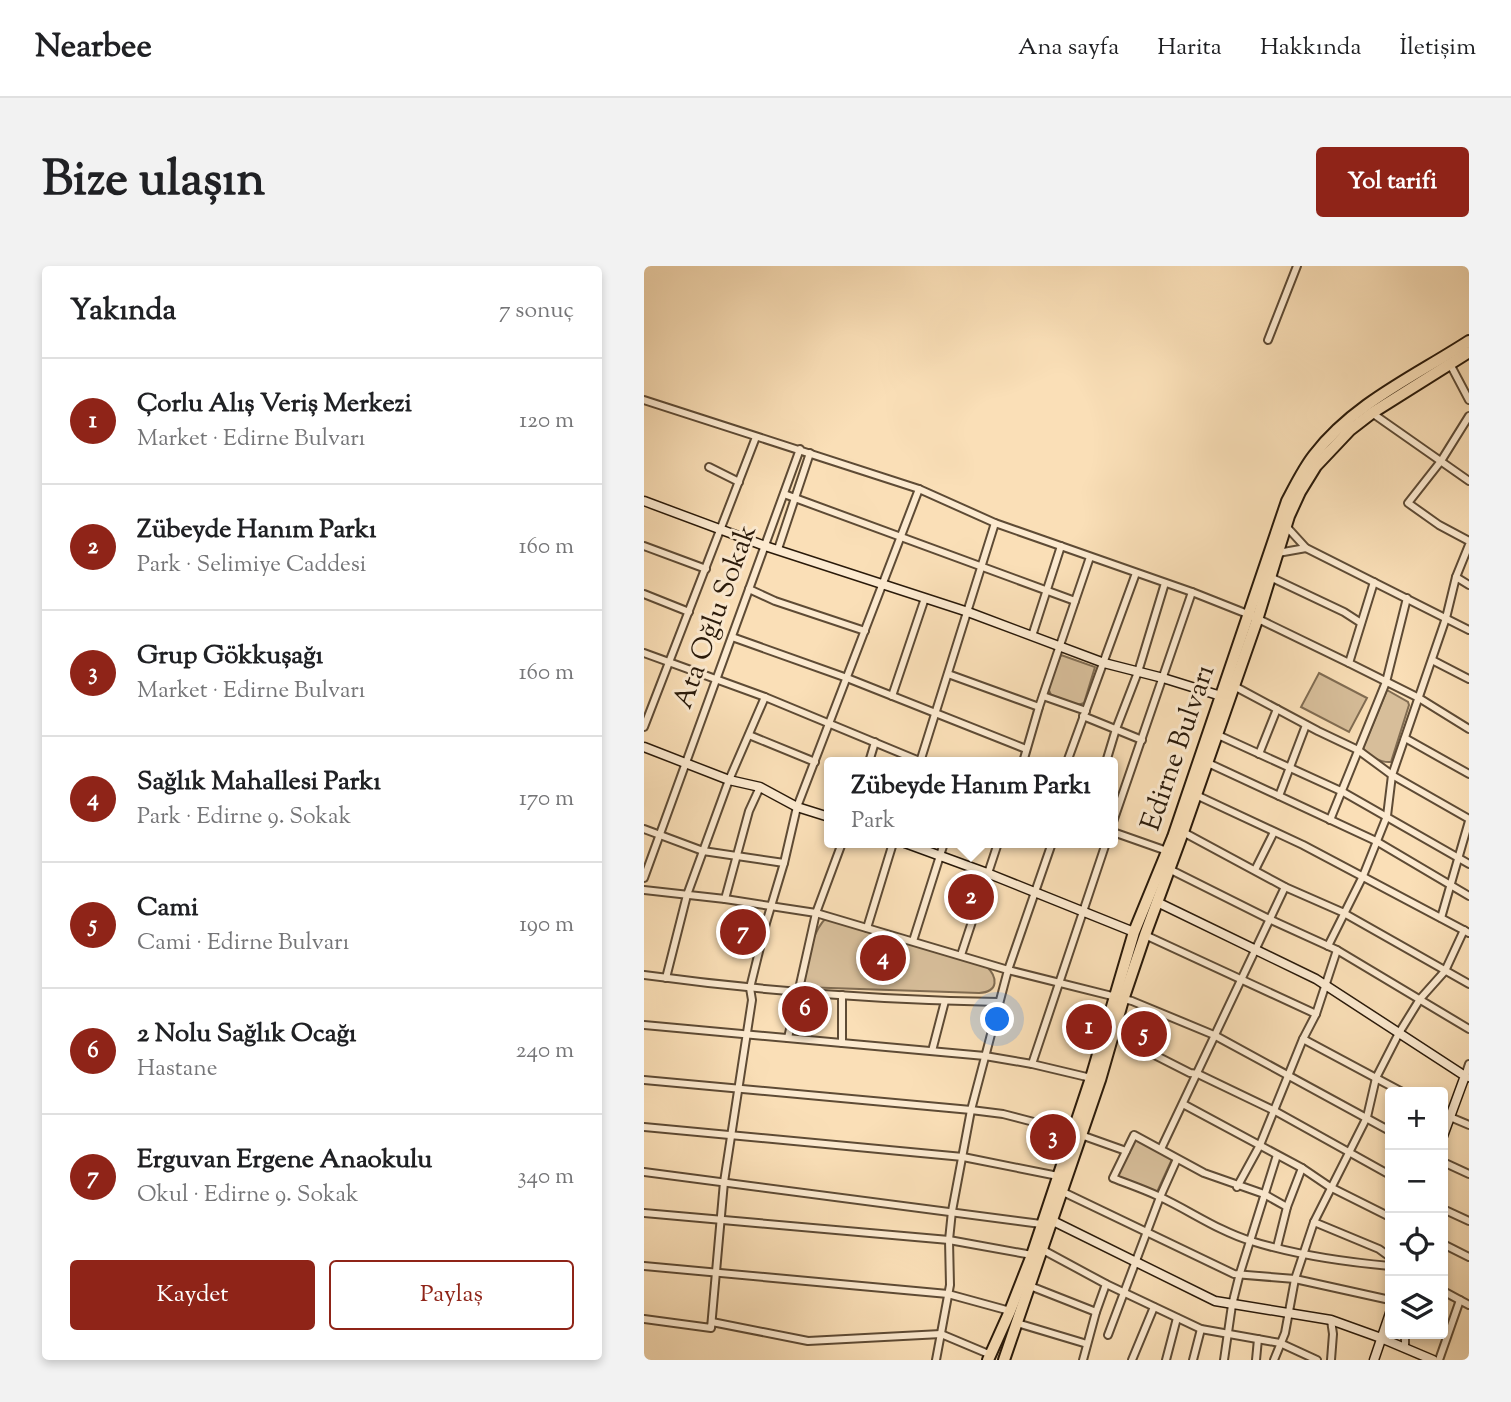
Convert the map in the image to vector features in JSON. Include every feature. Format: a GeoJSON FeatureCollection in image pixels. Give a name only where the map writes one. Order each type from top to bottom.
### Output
{"type":"FeatureCollection","features":[{"type":"Feature","properties":{"kind":"highway","name":"Edirne Bulvarı"},"geometry":{"type":"LineString","coordinates":[[1139,934],[1157,902],[1218,734],[1287,501],[1313,456],[1331,435],[1361,408],[1469,341]]}},
{"type":"Feature","properties":{"kind":"highway","name":"Edirne Bulvarı"},"geometry":{"type":"LineString","coordinates":[[989,1357],[1010,1311],[1058,1176],[1077,1133],[1139,934],[1221,696],[1270,577],[1300,492],[1316,466],[1350,430],[1372,413],[1469,352]]}},
{"type":"Feature","properties":{"kind":"highway","name":"Edirne Bulvarı"},"geometry":{"type":"LineString","coordinates":[[1004,1360],[1053,1221],[1091,1078],[1118,999]]}},
{"type":"Feature","properties":{"kind":"street"},"geometry":{"type":"LineString","coordinates":[[1268,340],[1297,266]]}},
{"type":"Feature","properties":{"kind":"street"},"geometry":{"type":"LineString","coordinates":[[1450,364],[1469,400]]}},
{"type":"Feature","properties":{"kind":"street"},"geometry":{"type":"LineString","coordinates":[[644,400],[919,489],[995,523],[1192,592],[1349,663],[1419,698],[1469,729]]}},
{"type":"Feature","properties":{"kind":"street"},"geometry":{"type":"LineString","coordinates":[[1372,413],[1469,481]]}},
{"type":"Feature","properties":{"kind":"street"},"geometry":{"type":"LineString","coordinates":[[1328,946],[1342,912],[1363,876],[1387,816],[1392,775],[1469,543],[1408,503],[1441,461],[1469,416]]}},
{"type":"Feature","properties":{"kind":"street"},"geometry":{"type":"LineString","coordinates":[[644,727],[756,438]]}},
{"type":"Feature","properties":{"kind":"street","name":"Ata Oğlu Sokak"},"geometry":{"type":"LineString","coordinates":[[644,878],[800,449]]}},
{"type":"Feature","properties":{"kind":"street"},"geometry":{"type":"LineString","coordinates":[[778,549],[810,453]]}},
{"type":"Feature","properties":{"kind":"street"},"geometry":{"type":"LineString","coordinates":[[709,467],[739,482]]}},
{"type":"Feature","properties":{"kind":"street"},"geometry":{"type":"LineString","coordinates":[[644,1319],[711,1328],[724,1182],[752,1000],[750,988],[766,923],[797,807],[919,489]]}},
{"type":"Feature","properties":{"kind":"street"},"geometry":{"type":"LineString","coordinates":[[784,494],[1075,601]]}},
{"type":"Feature","properties":{"kind":"street"},"geometry":{"type":"LineString","coordinates":[[644,501],[765,546],[968,612],[1104,663],[1221,696]]}},
{"type":"Feature","properties":{"kind":"street"},"geometry":{"type":"LineString","coordinates":[[923,757],[995,523]]}},
{"type":"Feature","properties":{"kind":"street"},"geometry":{"type":"LineString","coordinates":[[1286,526],[1306,548],[1469,630]]}},
{"type":"Feature","properties":{"kind":"street"},"geometry":{"type":"LineString","coordinates":[[644,546],[706,569]]}},
{"type":"Feature","properties":{"kind":"street"},"geometry":{"type":"LineString","coordinates":[[1032,636],[1061,546]]}},
{"type":"Feature","properties":{"kind":"street"},"geometry":{"type":"LineString","coordinates":[[1278,553],[1306,548]]}},
{"type":"Feature","properties":{"kind":"street"},"geometry":{"type":"LineString","coordinates":[[1024,757],[1038,707],[1090,557]]}},
{"type":"Feature","properties":{"kind":"street"},"geometry":{"type":"LineString","coordinates":[[1069,757],[1136,573]]}},
{"type":"Feature","properties":{"kind":"street"},"geometry":{"type":"LineString","coordinates":[[1270,577],[1344,612],[1361,623]]}},
{"type":"Feature","properties":{"kind":"street"},"geometry":{"type":"LineString","coordinates":[[1456,578],[1469,585]]}},
{"type":"Feature","properties":{"kind":"street"},"geometry":{"type":"LineString","coordinates":[[1349,663],[1374,582]]}},
{"type":"Feature","properties":{"kind":"street"},"geometry":{"type":"LineString","coordinates":[[1108,757],[1165,583]]}},
{"type":"Feature","properties":{"kind":"street"},"geometry":{"type":"LineString","coordinates":[[749,589],[775,601],[865,631]]}},
{"type":"Feature","properties":{"kind":"street"},"geometry":{"type":"LineString","coordinates":[[1118,808],[1192,592]]}},
{"type":"Feature","properties":{"kind":"street"},"geometry":{"type":"LineString","coordinates":[[644,594],[689,612]]}},
{"type":"Feature","properties":{"kind":"street"},"geometry":{"type":"LineString","coordinates":[[892,696],[925,597]]}},
{"type":"Feature","properties":{"kind":"street"},"geometry":{"type":"LineString","coordinates":[[1330,820],[1386,682],[1407,598]]}},
{"type":"Feature","properties":{"kind":"street"},"geometry":{"type":"LineString","coordinates":[[732,637],[847,678],[1026,749]]}},
{"type":"Feature","properties":{"kind":"street"},"geometry":{"type":"LineString","coordinates":[[644,653],[765,697],[909,757]]}},
{"type":"Feature","properties":{"kind":"street"},"geometry":{"type":"LineString","coordinates":[[1432,660],[1469,679]]}},
{"type":"Feature","properties":{"kind":"street"},"geometry":{"type":"LineString","coordinates":[[948,674],[1038,707]]}},
{"type":"Feature","properties":{"kind":"street"},"geometry":{"type":"LineString","coordinates":[[1234,686],[1358,750],[1392,775],[1469,820],[1441,918]]}},
{"type":"Feature","properties":{"kind":"street"},"geometry":{"type":"LineString","coordinates":[[1043,696],[1142,740]]}},
{"type":"Feature","properties":{"kind":"street"},"geometry":{"type":"LineString","coordinates":[[666,978],[687,895],[729,780],[765,697]]}},
{"type":"Feature","properties":{"kind":"street"},"geometry":{"type":"LineString","coordinates":[[1259,754],[1277,709]]}},
{"type":"Feature","properties":{"kind":"street"},"geometry":{"type":"LineString","coordinates":[[1279,796],[1306,725]]}},
{"type":"Feature","properties":{"kind":"street"},"geometry":{"type":"LineString","coordinates":[[1218,734],[1343,792],[1469,864]]}},
{"type":"Feature","properties":{"kind":"street"},"geometry":{"type":"LineString","coordinates":[[749,735],[815,762]]}},
{"type":"Feature","properties":{"kind":"street"},"geometry":{"type":"LineString","coordinates":[[1405,738],[1469,774]]}},
{"type":"Feature","properties":{"kind":"street"},"geometry":{"type":"LineString","coordinates":[[871,757],[875,743]]}},
{"type":"Feature","properties":{"kind":"street"},"geometry":{"type":"LineString","coordinates":[[644,747],[729,780],[760,787],[797,807],[824,815]]}},
{"type":"Feature","properties":{"kind":"street"},"geometry":{"type":"LineString","coordinates":[[1208,763],[1376,841],[1469,896]]}},
{"type":"Feature","properties":{"kind":"street"},"geometry":{"type":"LineString","coordinates":[[726,899],[749,811],[760,787]]}},
{"type":"Feature","properties":{"kind":"street"},"geometry":{"type":"LineString","coordinates":[[1196,795],[1363,876],[1466,932],[1445,971],[1420,999],[1399,1033],[1376,1078],[1367,1116],[1314,1222],[1295,1279],[1285,1333],[1274,1360]]}},
{"type":"Feature","properties":{"kind":"street"},"geometry":{"type":"LineString","coordinates":[[644,829],[703,851],[784,863]]}},
{"type":"Feature","properties":{"kind":"street"},"geometry":{"type":"LineString","coordinates":[[1184,832],[1285,887],[1342,912],[1469,984]]}},
{"type":"Feature","properties":{"kind":"street"},"geometry":{"type":"LineString","coordinates":[[1255,870],[1274,832]]}},
{"type":"Feature","properties":{"kind":"street"},"geometry":{"type":"LineString","coordinates":[[1118,834],[1168,852]]}},
{"type":"Feature","properties":{"kind":"street"},"geometry":{"type":"LineString","coordinates":[[788,1038],[816,913],[840,848]]}},
{"type":"Feature","properties":{"kind":"street"},"geometry":{"type":"LineString","coordinates":[[867,928],[891,848]]}},
{"type":"Feature","properties":{"kind":"street"},"geometry":{"type":"LineString","coordinates":[[918,848],[1139,934],[1317,1014]]}},
{"type":"Feature","properties":{"kind":"street"},"geometry":{"type":"LineString","coordinates":[[913,941],[942,848]]}},
{"type":"Feature","properties":{"kind":"street"},"geometry":{"type":"LineString","coordinates":[[961,955],[996,848]]}},
{"type":"Feature","properties":{"kind":"street"},"geometry":{"type":"LineString","coordinates":[[936,1360],[948,1294],[952,1211],[971,1110],[1008,970],[1050,848]]}},
{"type":"Feature","properties":{"kind":"street"},"geometry":{"type":"LineString","coordinates":[[1032,1064],[1104,848]]}},
{"type":"Feature","properties":{"kind":"street"},"geometry":{"type":"LineString","coordinates":[[1169,869],[1338,950],[1469,1029]]}},
{"type":"Feature","properties":{"kind":"street"},"geometry":{"type":"LineString","coordinates":[[1161,1149],[1285,887]]}},
{"type":"Feature","properties":{"kind":"street"},"geometry":{"type":"LineString","coordinates":[[644,890],[816,913],[1008,970],[1132,1001],[1214,1035],[1385,1128]]}},
{"type":"Feature","properties":{"kind":"street"},"geometry":{"type":"LineString","coordinates":[[1157,902],[1316,979],[1467,1077]]}},
{"type":"Feature","properties":{"kind":"street"},"geometry":{"type":"LineString","coordinates":[[1237,1187],[1260,1145],[1303,1040],[1317,1014],[1338,950]]}},
{"type":"Feature","properties":{"kind":"street"},"geometry":{"type":"LineString","coordinates":[[644,975],[797,992],[999,1002]]}},
{"type":"Feature","properties":{"kind":"street"},"geometry":{"type":"LineString","coordinates":[[842,995],[842,1043]]}},
{"type":"Feature","properties":{"kind":"street"},"geometry":{"type":"LineString","coordinates":[[932,1051],[945,1001]]}},
{"type":"Feature","properties":{"kind":"street"},"geometry":{"type":"LineString","coordinates":[[644,1025],[985,1056],[1091,1078]]}},
{"type":"Feature","properties":{"kind":"street"},"geometry":{"type":"LineString","coordinates":[[1303,1040],[1393,1087]]}},
{"type":"Feature","properties":{"kind":"street"},"geometry":{"type":"LineString","coordinates":[[1127,1041],[1275,1111],[1385,1172]]}},
{"type":"Feature","properties":{"kind":"street"},"geometry":{"type":"LineString","coordinates":[[1448,1111],[1467,1077],[1469,1064]]}},
{"type":"Feature","properties":{"kind":"street"},"geometry":{"type":"LineString","coordinates":[[644,1080],[1003,1114],[1077,1133],[1126,1151]]}},
{"type":"Feature","properties":{"kind":"street"},"geometry":{"type":"LineString","coordinates":[[1183,1104],[1302,1168],[1330,1187],[1385,1214]]}},
{"type":"Feature","properties":{"kind":"street"},"geometry":{"type":"LineString","coordinates":[[1448,1116],[1469,1125]]}},
{"type":"Feature","properties":{"kind":"street"},"geometry":{"type":"LineString","coordinates":[[644,1127],[962,1157],[1058,1176]]}},
{"type":"Feature","properties":{"kind":"street"},"geometry":{"type":"LineString","coordinates":[[1287,1207],[1264,1194],[1237,1187],[1177,1159],[1134,1135],[1113,1178],[1160,1197],[1250,1241],[1356,1263],[1385,1266]]}},
{"type":"Feature","properties":{"kind":"street"},"geometry":{"type":"LineString","coordinates":[[1224,1360],[1240,1273],[1277,1155]]}},
{"type":"Feature","properties":{"kind":"street"},"geometry":{"type":"LineString","coordinates":[[1108,1335],[1177,1159]]}},
{"type":"Feature","properties":{"kind":"street"},"geometry":{"type":"LineString","coordinates":[[1448,1164],[1469,1174]]}},
{"type":"Feature","properties":{"kind":"street"},"geometry":{"type":"LineString","coordinates":[[1277,1247],[1287,1207],[1302,1168]]}},
{"type":"Feature","properties":{"kind":"street"},"geometry":{"type":"LineString","coordinates":[[644,1172],[1041,1224]]}},
{"type":"Feature","properties":{"kind":"street"},"geometry":{"type":"LineString","coordinates":[[1061,1191],[1234,1274],[1295,1279],[1385,1299]]}},
{"type":"Feature","properties":{"kind":"street"},"geometry":{"type":"LineString","coordinates":[[1448,1211],[1469,1221]]}},
{"type":"Feature","properties":{"kind":"street"},"geometry":{"type":"LineString","coordinates":[[644,1213],[949,1240],[1031,1255]]}},
{"type":"Feature","properties":{"kind":"street"},"geometry":{"type":"LineString","coordinates":[[1053,1221],[1215,1301],[1331,1320],[1433,1360]]}},
{"type":"Feature","properties":{"kind":"street"},"geometry":{"type":"LineString","coordinates":[[1314,1222],[1385,1253]]}},
{"type":"Feature","properties":{"kind":"street"},"geometry":{"type":"LineString","coordinates":[[1448,1247],[1469,1258]]}},
{"type":"Feature","properties":{"kind":"street"},"geometry":{"type":"LineString","coordinates":[[1043,1250],[1106,1284],[1201,1329],[1280,1343],[1317,1360]]}},
{"type":"Feature","properties":{"kind":"street"},"geometry":{"type":"LineString","coordinates":[[644,1266],[948,1294],[1010,1311]]}},
{"type":"Feature","properties":{"kind":"street"},"geometry":{"type":"LineString","coordinates":[[1083,1360],[1106,1284]]}},
{"type":"Feature","properties":{"kind":"street"},"geometry":{"type":"LineString","coordinates":[[1030,1286],[1096,1312]]}},
{"type":"Feature","properties":{"kind":"street"},"geometry":{"type":"LineString","coordinates":[[1448,1294],[1469,1305]]}},
{"type":"Feature","properties":{"kind":"street"},"geometry":{"type":"LineString","coordinates":[[1439,1360],[1460,1300]]}},
{"type":"Feature","properties":{"kind":"street"},"geometry":{"type":"LineString","coordinates":[[1132,1360],[1154,1307]]}},
{"type":"Feature","properties":{"kind":"street"},"geometry":{"type":"LineString","coordinates":[[1166,1360],[1177,1318]]}},
{"type":"Feature","properties":{"kind":"street"},"geometry":{"type":"LineString","coordinates":[[1331,1320],[1331,1360]]}},
{"type":"Feature","properties":{"kind":"street"},"geometry":{"type":"LineString","coordinates":[[712,1322],[808,1341],[941,1334],[989,1357],[1004,1360]]}},
{"type":"Feature","properties":{"kind":"street"},"geometry":{"type":"LineString","coordinates":[[1017,1323],[1087,1344]]}},
{"type":"Feature","properties":{"kind":"street"},"geometry":{"type":"LineString","coordinates":[[1374,1360],[1385,1327]]}},
{"type":"Feature","properties":{"kind":"street"},"geometry":{"type":"LineString","coordinates":[[1193,1360],[1201,1329]]}},
{"type":"Feature","properties":{"kind":"street"},"geometry":{"type":"LineString","coordinates":[[1256,1360],[1258,1339]]}},
{"type":"Feature","properties":{"kind":"street"},"geometry":{"type":"LineString","coordinates":[[1405,1339],[1405,1348]]}},
{"type":"Feature","properties":{"kind":"shaded area"},"geometry":{"type":"Polygon","coordinates":[[[1061,655],[1095,667],[1084,703],[1078,705],[1051,695],[1048,688],[1061,655]]]}},
{"type":"Feature","properties":{"kind":"shaded area"},"geometry":{"type":"Polygon","coordinates":[[[1319,673],[1367,698],[1349,732],[1301,707],[1319,673]]]}},
{"type":"Feature","properties":{"kind":"shaded area"},"geometry":{"type":"Polygon","coordinates":[[[1387,690],[1409,705],[1391,762],[1375,758],[1363,748],[1387,690]]]}},
{"type":"Feature","properties":{"kind":"shaded area"},"geometry":{"type":"Polygon","coordinates":[[[826,918],[986,966],[993,975],[993,987],[979,993],[801,987],[816,932],[826,918]]]}},
{"type":"Feature","properties":{"kind":"shaded area"},"geometry":{"type":"Polygon","coordinates":[[[1133,1137],[1173,1157],[1157,1192],[1117,1176],[1133,1137]]]}},
{"type":"Feature","properties":{"kind":"place","name":"Zübeyde Hanım Parkı"},"geometry":{"type":"Point","coordinates":[971,897]}},
{"type":"Feature","properties":{"kind":"place","name":"Erguvan Ergene Anaokulu"},"geometry":{"type":"Point","coordinates":[743,932]}},
{"type":"Feature","properties":{"kind":"place","name":"Sağlık Mahallesi Parkı"},"geometry":{"type":"Point","coordinates":[883,958]}},
{"type":"Feature","properties":{"kind":"place","name":"2 Nolu Sağlık Ocağı"},"geometry":{"type":"Point","coordinates":[805,1009]}},
{"type":"Feature","properties":{"kind":"place","name":"Çorlu Alış Veriş Merkezi"},"geometry":{"type":"Point","coordinates":[1089,1027]}},
{"type":"Feature","properties":{"kind":"place","name":"Cami"},"geometry":{"type":"Point","coordinates":[1144,1034]}},
{"type":"Feature","properties":{"kind":"place","name":"Grup Gökkuşağı"},"geometry":{"type":"Point","coordinates":[1053,1137]}}]}
